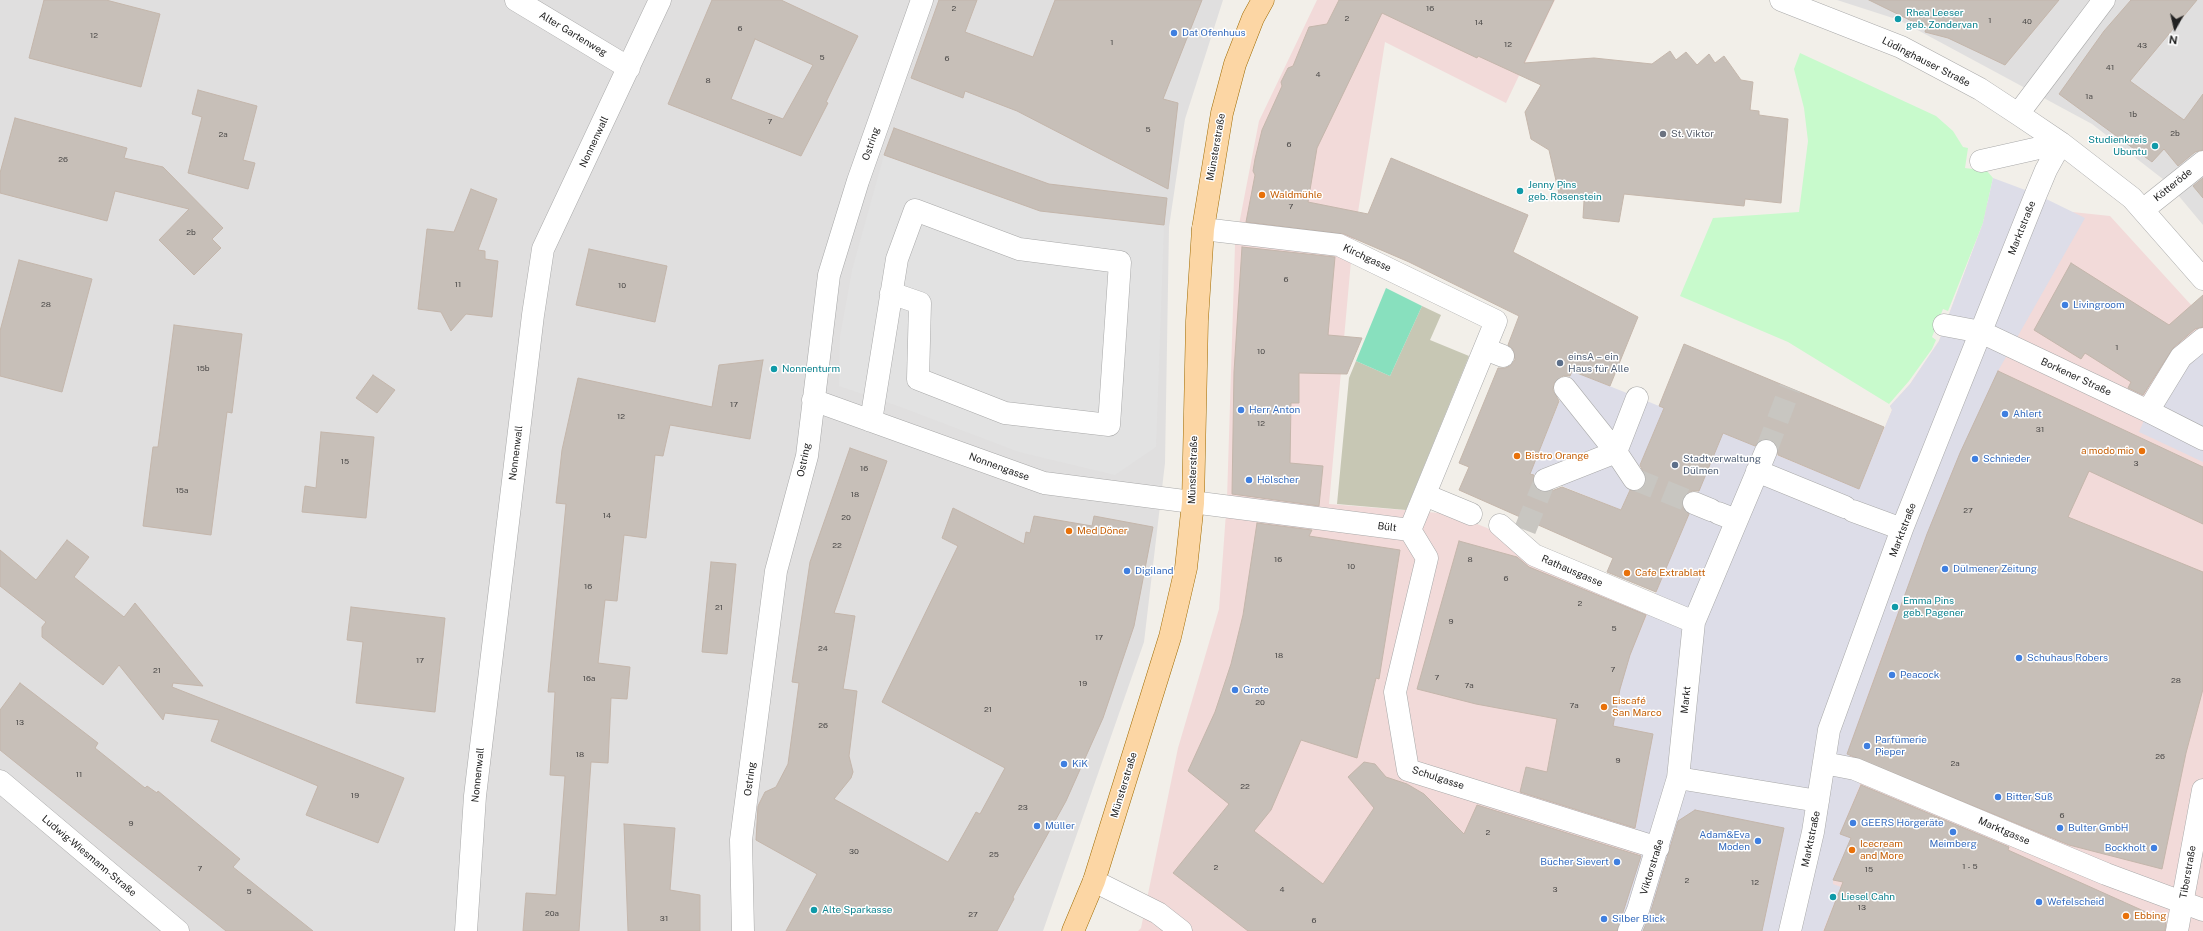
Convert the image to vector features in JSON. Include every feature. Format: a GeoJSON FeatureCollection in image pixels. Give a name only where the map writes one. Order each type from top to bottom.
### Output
{"type":"FeatureCollection","features":[{"type":"Feature","properties":{"kind":"main road","name":"Münsterstraße"},"geometry":{"type":"LineString","coordinates":[[1073,931],[1094,881],[1170,636],[1186,568],[1193,503],[1196,321],[1203,229],[1222,113],[1235,64],[1253,18],[1263,0]]}},
{"type":"Feature","properties":{"kind":"street","name":"Alter Gartenweg"},"geometry":{"type":"LineString","coordinates":[[516,0],[629,68]]}},
{"type":"Feature","properties":{"kind":"street","name":"Nonnenwall"},"geometry":{"type":"LineString","coordinates":[[466,931],[475,796],[533,315],[544,249],[660,0]]}},
{"type":"Feature","properties":{"kind":"street","name":"Ostring"},"geometry":{"type":"LineString","coordinates":[[744,931],[741,840],[776,571],[807,456],[829,275],[858,181],[922,0]]}},
{"type":"Feature","properties":{"kind":"street","name":"Lüdinghauser Straße"},"geometry":{"type":"LineString","coordinates":[[1783,0],[1900,47],[1980,89],[2061,143]]}},
{"type":"Feature","properties":{"kind":"street"},"geometry":{"type":"LineString","coordinates":[[2018,114],[2104,0]]}},
{"type":"Feature","properties":{"kind":"street"},"geometry":{"type":"LineString","coordinates":[[1981,161],[2061,143],[2144,209],[2203,278]]}},
{"type":"Feature","properties":{"kind":"street","name":"Marktstraße"},"geometry":{"type":"LineString","coordinates":[[1790,931],[1818,801],[1829,730],[1902,529],[2036,194],[2046,170],[2061,143]]}},
{"type":"Feature","properties":{"kind":"street","name":"Kötteröde"},"geometry":{"type":"LineString","coordinates":[[2144,209],[2203,162]]}},
{"type":"Feature","properties":{"kind":"street"},"geometry":{"type":"LineString","coordinates":[[872,421],[891,293],[897,259],[915,210],[1019,249],[1120,262],[1109,424],[1005,413],[918,380],[920,303],[891,293]]}},
{"type":"Feature","properties":{"kind":"street","name":"Kirchgasse"},"geometry":{"type":"LineString","coordinates":[[1203,229],[1339,245],[1496,321]]}},
{"type":"Feature","properties":{"kind":"street","name":"Bült"},"geometry":{"type":"LineString","coordinates":[[1193,503],[1410,530],[1425,495],[1494,352],[1496,321]]}},
{"type":"Feature","properties":{"kind":"street","name":"Borkener Straße"},"geometry":{"type":"LineString","coordinates":[[1944,325],[1981,332],[2148,411],[2203,439]]}},
{"type":"Feature","properties":{"kind":"street"},"geometry":{"type":"LineString","coordinates":[[2148,411],[2181,357],[2203,339]]}},
{"type":"Feature","properties":{"kind":"street"},"geometry":{"type":"LineString","coordinates":[[1565,388],[1616,452],[1634,479]]}},
{"type":"Feature","properties":{"kind":"street"},"geometry":{"type":"LineString","coordinates":[[1545,480],[1616,452],[1638,398]]}},
{"type":"Feature","properties":{"kind":"street","name":"Nonnengasse"},"geometry":{"type":"LineString","coordinates":[[814,400],[1044,483],[1193,503]]}},
{"type":"Feature","properties":{"kind":"street","name":"Markt"},"geometry":{"type":"LineString","coordinates":[[1671,802],[1678,778],[1694,622],[1715,512],[1757,471],[1766,450]]}},
{"type":"Feature","properties":{"kind":"street"},"geometry":{"type":"LineString","coordinates":[[1757,471],[1849,510],[1902,529]]}},
{"type":"Feature","properties":{"kind":"street"},"geometry":{"type":"LineString","coordinates":[[1425,495],[1470,514]]}},
{"type":"Feature","properties":{"kind":"street","name":"Rathausgasse"},"geometry":{"type":"LineString","coordinates":[[1500,525],[1522,535],[1534,555],[1694,622]]}},
{"type":"Feature","properties":{"kind":"street","name":"Schulgasse"},"geometry":{"type":"LineString","coordinates":[[1410,530],[1427,558],[1395,692],[1408,770],[1658,848]]}},
{"type":"Feature","properties":{"kind":"street","name":"Marktgasse"},"geometry":{"type":"LineString","coordinates":[[1824,763],[1855,769],[2106,874],[2203,910]]}},
{"type":"Feature","properties":{"kind":"street"},"geometry":{"type":"LineString","coordinates":[[1678,778],[1818,801]]}},
{"type":"Feature","properties":{"kind":"street","name":"Ludwig-Wiesmann-Straße"},"geometry":{"type":"LineString","coordinates":[[0,781],[178,931]]}},
{"type":"Feature","properties":{"kind":"street","name":"Tiberstraße"},"geometry":{"type":"LineString","coordinates":[[2177,931],[2203,790]]}},
{"type":"Feature","properties":{"kind":"street","name":"Viktorstraße"},"geometry":{"type":"LineString","coordinates":[[1629,931],[1638,910],[1671,802]]}},
{"type":"Feature","properties":{"kind":"street"},"geometry":{"type":"LineString","coordinates":[[1094,881],[1158,913],[1181,931]]}},
{"type":"Feature","properties":{"kind":"shaded area"},"geometry":{"type":"Polygon","coordinates":[[[0,0],[1223,0],[1185,119],[1169,227],[1165,463],[1144,642],[1043,931],[0,931],[0,0]]]}},
{"type":"Feature","properties":{"kind":"shaded area"},"geometry":{"type":"Polygon","coordinates":[[[1317,0],[1555,0],[1506,103],[1385,42],[1352,250],[1329,504],[1452,514],[1655,595],[1723,433],[1859,489],[1892,410],[1890,406],[1910,384],[1939,341],[1983,223],[1987,203],[2110,216],[2203,318],[2203,931],[1138,931],[1141,928],[1178,748],[1219,609],[1227,499],[1235,245],[1259,121],[1317,0]]]}},
{"type":"Feature","properties":{"kind":"shaded area"},"geometry":{"type":"Polygon","coordinates":[[[1837,0],[2203,0],[2203,225],[2168,183],[2092,124],[1899,20],[1837,0]]]}},
{"type":"Feature","properties":{"kind":"shaded area"},"geometry":{"type":"Polygon","coordinates":[[[884,155],[1040,211],[1164,225],[1156,447],[1115,475],[1019,452],[898,406],[839,386],[840,336],[852,270],[884,155]]]}},
{"type":"Feature","properties":{"kind":"shaded area"},"geometry":{"type":"Polygon","coordinates":[[[1993,178],[2036,194],[2085,218],[1998,371],[1953,470],[1889,636],[1848,751],[1860,785],[1840,834],[1851,838],[1833,880],[1833,884],[1841,887],[1823,931],[1762,931],[1784,828],[1720,816],[1649,931],[1612,931],[1624,905],[1641,853],[1635,831],[1653,734],[1613,726],[1620,689],[1630,655],[1723,433],[1859,489],[1892,410],[1890,406],[1910,384],[1939,341],[1983,223],[1993,178]]]}},
{"type":"Feature","properties":{"kind":"shaded area"},"geometry":{"type":"Polygon","coordinates":[[[1422,306],[1441,315],[1430,340],[1469,356],[1406,510],[1337,504],[1349,378],[1356,361],[1390,376],[1422,306]]]}},
{"type":"Feature","properties":{"kind":"shaded area"},"geometry":{"type":"Polygon","coordinates":[[[2203,339],[2203,462],[2139,432],[2148,411],[2203,339]]]}},
{"type":"Feature","properties":{"kind":"shaded area"},"geometry":{"type":"Polygon","coordinates":[[[1572,371],[1664,408],[1621,510],[1530,473],[1572,371]]]}},
{"type":"Feature","properties":{"kind":"green space"},"geometry":{"type":"Polygon","coordinates":[[[1800,53],[1936,116],[1953,131],[1963,147],[1968,148],[1965,168],[1987,171],[1993,178],[1983,223],[1948,311],[1943,309],[1932,337],[1936,340],[1932,349],[1909,381],[1889,404],[1788,342],[1680,296],[1713,218],[1799,212],[1808,141],[1804,108],[1794,69],[1800,53]]]}},
{"type":"Feature","properties":{"kind":"green space"},"geometry":{"type":"Polygon","coordinates":[[[1386,288],[1422,306],[1390,376],[1356,361],[1386,288]]]}},
{"type":"Feature","properties":{"kind":"building"},"geometry":{"type":"Polygon","coordinates":[[[44,0],[106,0],[160,14],[141,87],[29,58],[44,0]]]}},
{"type":"Feature","properties":{"kind":"building"},"geometry":{"type":"Polygon","coordinates":[[[712,0],[781,0],[858,36],[826,102],[828,103],[801,156],[668,104],[712,0]],[[755,39],[731,99],[783,119],[813,65],[755,39]]]}},
{"type":"Feature","properties":{"kind":"building"},"geometry":{"type":"Polygon","coordinates":[[[939,0],[977,0],[965,32],[1033,57],[1055,0],[1202,0],[1163,99],[1178,103],[1168,189],[1017,111],[965,91],[963,98],[911,78],[939,0]]]}},
{"type":"Feature","properties":{"kind":"building"},"geometry":{"type":"Polygon","coordinates":[[[1339,0],[1554,0],[1524,63],[1594,58],[1652,64],[1670,51],[1676,60],[1686,52],[1697,65],[1709,54],[1715,63],[1724,56],[1741,80],[1753,82],[1750,110],[1759,111],[1759,115],[1788,119],[1781,203],[1745,199],[1744,206],[1624,194],[1619,222],[1583,218],[1584,201],[1560,198],[1549,150],[1531,139],[1525,112],[1541,85],[1478,56],[1477,58],[1382,13],[1317,148],[1308,202],[1368,214],[1391,158],[1528,215],[1513,252],[1638,317],[1610,386],[1572,371],[1570,376],[1563,376],[1554,383],[1553,390],[1559,401],[1530,474],[1534,475],[1533,484],[1538,490],[1549,492],[1562,487],[1621,510],[1630,490],[1641,490],[1645,484],[1646,478],[1640,465],[1664,408],[1659,406],[1684,344],[1884,427],[1859,489],[1778,455],[1776,444],[1770,439],[1759,441],[1755,446],[1723,433],[1699,491],[1692,491],[1683,498],[1682,505],[1689,514],[1656,592],[1607,572],[1613,558],[1459,490],[1469,467],[1459,463],[1498,368],[1510,366],[1515,360],[1513,349],[1508,345],[1519,316],[1409,262],[1344,234],[1246,222],[1255,175],[1253,171],[1255,159],[1262,130],[1282,86],[1281,82],[1288,68],[1293,66],[1309,27],[1327,24],[1339,0]]]}},
{"type":"Feature","properties":{"kind":"building"},"geometry":{"type":"Polygon","coordinates":[[[1869,0],[2059,0],[2005,65],[1948,38],[1925,32],[1926,28],[1869,0]]]}},
{"type":"Feature","properties":{"kind":"building"},"geometry":{"type":"Polygon","coordinates":[[[2131,0],[2197,0],[2130,81],[2184,120],[2203,94],[2203,150],[2195,152],[2178,166],[2164,149],[2152,162],[2059,94],[2104,31],[2131,0]]]}},
{"type":"Feature","properties":{"kind":"building"},"geometry":{"type":"Polygon","coordinates":[[[198,90],[257,106],[243,160],[255,163],[248,189],[188,173],[202,117],[192,114],[198,90]]]}},
{"type":"Feature","properties":{"kind":"building"},"geometry":{"type":"Polygon","coordinates":[[[15,118],[127,148],[124,158],[163,167],[223,228],[212,239],[221,248],[194,275],[159,240],[189,209],[115,191],[107,221],[0,193],[0,173],[15,118]]]}},
{"type":"Feature","properties":{"kind":"building"},"geometry":{"type":"Polygon","coordinates":[[[894,128],[1049,184],[1167,198],[1164,225],[1040,211],[884,155],[894,128]]]}},
{"type":"Feature","properties":{"kind":"building"},"geometry":{"type":"Polygon","coordinates":[[[2203,178],[2203,198],[2193,186],[2203,178]]]}},
{"type":"Feature","properties":{"kind":"building"},"geometry":{"type":"Polygon","coordinates":[[[471,189],[497,199],[478,250],[485,251],[485,259],[498,261],[492,317],[466,314],[451,331],[441,312],[418,309],[427,229],[454,232],[471,189]]]}},
{"type":"Feature","properties":{"kind":"building"},"geometry":{"type":"Polygon","coordinates":[[[1242,247],[1335,257],[1328,335],[1362,338],[1347,374],[1299,373],[1299,403],[1291,403],[1290,463],[1323,466],[1319,506],[1232,494],[1234,372],[1242,247]]]}},
{"type":"Feature","properties":{"kind":"building"},"geometry":{"type":"Polygon","coordinates":[[[589,249],[667,266],[655,322],[576,305],[589,249]]]}},
{"type":"Feature","properties":{"kind":"building"},"geometry":{"type":"Polygon","coordinates":[[[19,260],[92,279],[62,392],[0,376],[0,331],[19,260]]]}},
{"type":"Feature","properties":{"kind":"building"},"geometry":{"type":"Polygon","coordinates":[[[2071,263],[2169,325],[2203,295],[2203,327],[2195,329],[2173,348],[2143,395],[2128,388],[2131,382],[2085,353],[2081,359],[2034,330],[2071,263]]]}},
{"type":"Feature","properties":{"kind":"building"},"geometry":{"type":"Polygon","coordinates":[[[174,325],[242,334],[232,413],[227,412],[211,535],[143,526],[153,447],[158,447],[174,325]]]}},
{"type":"Feature","properties":{"kind":"building"},"geometry":{"type":"Polygon","coordinates":[[[763,360],[750,439],[670,425],[663,456],[655,455],[646,538],[624,535],[617,601],[605,600],[598,663],[630,667],[627,699],[611,698],[608,763],[591,762],[579,931],[523,931],[526,893],[556,895],[565,776],[550,775],[555,692],[548,692],[566,504],[556,503],[562,450],[578,378],[712,407],[719,365],[763,360]]]}},
{"type":"Feature","properties":{"kind":"building"},"geometry":{"type":"Polygon","coordinates":[[[1998,371],[2203,467],[2203,524],[2089,471],[2068,517],[2203,572],[2203,689],[2186,753],[2162,869],[2069,845],[1847,754],[1927,534],[1960,453],[1998,371]]]}},
{"type":"Feature","properties":{"kind":"building"},"geometry":{"type":"Polygon","coordinates":[[[373,375],[395,390],[377,413],[356,398],[373,375]]]}},
{"type":"Feature","properties":{"kind":"building"},"geometry":{"type":"Polygon","coordinates":[[[321,432],[374,437],[366,518],[302,512],[305,486],[316,488],[321,432]]]}},
{"type":"Feature","properties":{"kind":"building"},"geometry":{"type":"Polygon","coordinates":[[[850,448],[887,461],[834,613],[855,616],[843,689],[857,691],[849,756],[853,772],[851,778],[834,799],[948,862],[976,812],[980,814],[1005,768],[882,702],[958,546],[942,538],[953,508],[1024,544],[1026,532],[1030,533],[1034,516],[1092,526],[1094,516],[1153,527],[1134,626],[1103,718],[1066,801],[1013,897],[1014,899],[997,931],[786,931],[817,874],[756,840],[758,806],[765,792],[776,787],[788,764],[799,683],[792,682],[810,562],[850,448]]]}},
{"type":"Feature","properties":{"kind":"building"},"geometry":{"type":"Polygon","coordinates":[[[1257,523],[1312,530],[1309,536],[1400,550],[1379,679],[1376,678],[1357,758],[1301,740],[1271,810],[1254,831],[1323,884],[1374,808],[1348,777],[1364,762],[1375,764],[1386,777],[1407,784],[1424,794],[1464,834],[1477,805],[1641,856],[1617,931],[1248,931],[1173,873],[1229,804],[1188,771],[1215,712],[1231,664],[1243,615],[1257,523]]]}},
{"type":"Feature","properties":{"kind":"building"},"geometry":{"type":"Polygon","coordinates":[[[67,540],[89,557],[74,577],[124,617],[135,603],[203,686],[173,683],[172,687],[404,778],[378,843],[306,815],[318,786],[211,741],[219,720],[165,713],[163,720],[119,665],[103,685],[42,637],[42,627],[46,622],[0,586],[0,550],[36,580],[67,540]]]}},
{"type":"Feature","properties":{"kind":"building"},"geometry":{"type":"Polygon","coordinates":[[[1459,541],[1517,557],[1529,567],[1646,615],[1630,655],[1620,689],[1613,726],[1653,734],[1635,828],[1520,792],[1526,767],[1547,772],[1557,719],[1476,704],[1417,689],[1459,541]]]}},
{"type":"Feature","properties":{"kind":"building"},"geometry":{"type":"Polygon","coordinates":[[[711,562],[736,564],[727,654],[702,652],[711,562]]]}},
{"type":"Feature","properties":{"kind":"building"},"geometry":{"type":"Polygon","coordinates":[[[351,607],[445,618],[435,712],[356,703],[363,642],[347,640],[351,607]]]}},
{"type":"Feature","properties":{"kind":"building"},"geometry":{"type":"Polygon","coordinates":[[[20,683],[98,743],[95,748],[145,788],[147,786],[157,793],[158,791],[240,859],[233,867],[313,931],[226,931],[0,750],[0,710],[20,683]]]}},
{"type":"Feature","properties":{"kind":"building"},"geometry":{"type":"Polygon","coordinates":[[[1861,785],[2009,847],[2008,850],[2166,921],[2165,931],[1824,931],[1843,882],[1833,880],[1851,838],[1840,834],[1861,785]]]}},
{"type":"Feature","properties":{"kind":"building"},"geometry":{"type":"Polygon","coordinates":[[[1695,810],[1784,828],[1762,931],[1643,931],[1650,914],[1678,821],[1695,810]]]}},
{"type":"Feature","properties":{"kind":"building"},"geometry":{"type":"Polygon","coordinates":[[[624,824],[675,828],[670,890],[700,895],[700,931],[628,931],[624,824]]]}},
{"type":"Feature","properties":{"kind":"tunnel"},"geometry":{"type":"LineString","coordinates":[[1766,451],[1790,388]]}},
{"type":"Feature","properties":{"kind":"tunnel"},"geometry":{"type":"LineString","coordinates":[[1634,479],[1694,503]]}},
{"type":"Feature","properties":{"kind":"tunnel"},"geometry":{"type":"LineString","coordinates":[[1525,530],[1545,480]]}},
{"type":"Feature","properties":{"kind":"place","name":"Rhea Leeser geb. Zondervan"},"geometry":{"type":"Point","coordinates":[1898,19]}},
{"type":"Feature","properties":{"kind":"place","name":"Dat Ofenhuus"},"geometry":{"type":"Point","coordinates":[1174,33]}},
{"type":"Feature","properties":{"kind":"place","name":"St. Viktor"},"geometry":{"type":"Point","coordinates":[1663,134]}},
{"type":"Feature","properties":{"kind":"place","name":"Studienkreis Ubuntu"},"geometry":{"type":"Point","coordinates":[2155,146]}},
{"type":"Feature","properties":{"kind":"place","name":"Jenny Pins geb. Rosenstein"},"geometry":{"type":"Point","coordinates":[1520,191]}},
{"type":"Feature","properties":{"kind":"place","name":"Waldmühle"},"geometry":{"type":"Point","coordinates":[1262,195]}},
{"type":"Feature","properties":{"kind":"place","name":"Livingroom"},"geometry":{"type":"Point","coordinates":[2065,305]}},
{"type":"Feature","properties":{"kind":"place","name":"einsA – ein Haus für Alle"},"geometry":{"type":"Point","coordinates":[1560,363]}},
{"type":"Feature","properties":{"kind":"place","name":"Nonnenturm"},"geometry":{"type":"Point","coordinates":[774,369]}},
{"type":"Feature","properties":{"kind":"place","name":"Herr Anton"},"geometry":{"type":"Point","coordinates":[1241,410]}},
{"type":"Feature","properties":{"kind":"place","name":"Ahlert"},"geometry":{"type":"Point","coordinates":[2005,414]}},
{"type":"Feature","properties":{"kind":"place","name":"a modo mio"},"geometry":{"type":"Point","coordinates":[2142,451]}},
{"type":"Feature","properties":{"kind":"place","name":"Bistro Orange"},"geometry":{"type":"Point","coordinates":[1517,456]}},
{"type":"Feature","properties":{"kind":"place","name":"Schnieder"},"geometry":{"type":"Point","coordinates":[1975,459]}},
{"type":"Feature","properties":{"kind":"place","name":"Stadtverwaltung Dülmen"},"geometry":{"type":"Point","coordinates":[1675,465]}},
{"type":"Feature","properties":{"kind":"place","name":"Hölscher"},"geometry":{"type":"Point","coordinates":[1249,480]}},
{"type":"Feature","properties":{"kind":"place","name":"Med Döner"},"geometry":{"type":"Point","coordinates":[1069,531]}},
{"type":"Feature","properties":{"kind":"place","name":"Dülmener Zeitung"},"geometry":{"type":"Point","coordinates":[1945,569]}},
{"type":"Feature","properties":{"kind":"place","name":"Digiland"},"geometry":{"type":"Point","coordinates":[1127,571]}},
{"type":"Feature","properties":{"kind":"place","name":"Cafe Extrablatt"},"geometry":{"type":"Point","coordinates":[1627,573]}},
{"type":"Feature","properties":{"kind":"place","name":"Emma Pins geb. Pagener"},"geometry":{"type":"Point","coordinates":[1895,607]}},
{"type":"Feature","properties":{"kind":"place","name":"Schuhaus Robers"},"geometry":{"type":"Point","coordinates":[2019,658]}},
{"type":"Feature","properties":{"kind":"place","name":"Peacock"},"geometry":{"type":"Point","coordinates":[1892,675]}},
{"type":"Feature","properties":{"kind":"place","name":"Grote"},"geometry":{"type":"Point","coordinates":[1235,690]}},
{"type":"Feature","properties":{"kind":"place","name":"Eiscafé San Marco"},"geometry":{"type":"Point","coordinates":[1604,707]}},
{"type":"Feature","properties":{"kind":"place","name":"Parfümerie Pieper"},"geometry":{"type":"Point","coordinates":[1867,746]}},
{"type":"Feature","properties":{"kind":"place","name":"KiK"},"geometry":{"type":"Point","coordinates":[1064,764]}},
{"type":"Feature","properties":{"kind":"place","name":"Bitter Süß"},"geometry":{"type":"Point","coordinates":[1998,797]}},
{"type":"Feature","properties":{"kind":"place","name":"GEERS Hörgeräte"},"geometry":{"type":"Point","coordinates":[1853,823]}},
{"type":"Feature","properties":{"kind":"place","name":"Müller"},"geometry":{"type":"Point","coordinates":[1037,826]}},
{"type":"Feature","properties":{"kind":"place","name":"Bulter GmbH"},"geometry":{"type":"Point","coordinates":[2060,828]}},
{"type":"Feature","properties":{"kind":"place","name":"Meimberg"},"geometry":{"type":"Point","coordinates":[1953,832]}},
{"type":"Feature","properties":{"kind":"place","name":"Adam&Eva Moden"},"geometry":{"type":"Point","coordinates":[1758,841]}},
{"type":"Feature","properties":{"kind":"place","name":"Bockholt"},"geometry":{"type":"Point","coordinates":[2154,848]}},
{"type":"Feature","properties":{"kind":"place","name":"Icecream and More"},"geometry":{"type":"Point","coordinates":[1852,850]}},
{"type":"Feature","properties":{"kind":"place","name":"Bücher Sievert"},"geometry":{"type":"Point","coordinates":[1617,862]}},
{"type":"Feature","properties":{"kind":"place","name":"Liesel Cahn"},"geometry":{"type":"Point","coordinates":[1833,897]}},
{"type":"Feature","properties":{"kind":"place","name":"Wefelscheid"},"geometry":{"type":"Point","coordinates":[2039,902]}},
{"type":"Feature","properties":{"kind":"place","name":"Alte Sparkasse"},"geometry":{"type":"Point","coordinates":[814,910]}},
{"type":"Feature","properties":{"kind":"place","name":"Ebbing"},"geometry":{"type":"Point","coordinates":[2126,916]}},
{"type":"Feature","properties":{"kind":"place","name":"Silber Blick"},"geometry":{"type":"Point","coordinates":[1604,919]}}]}
